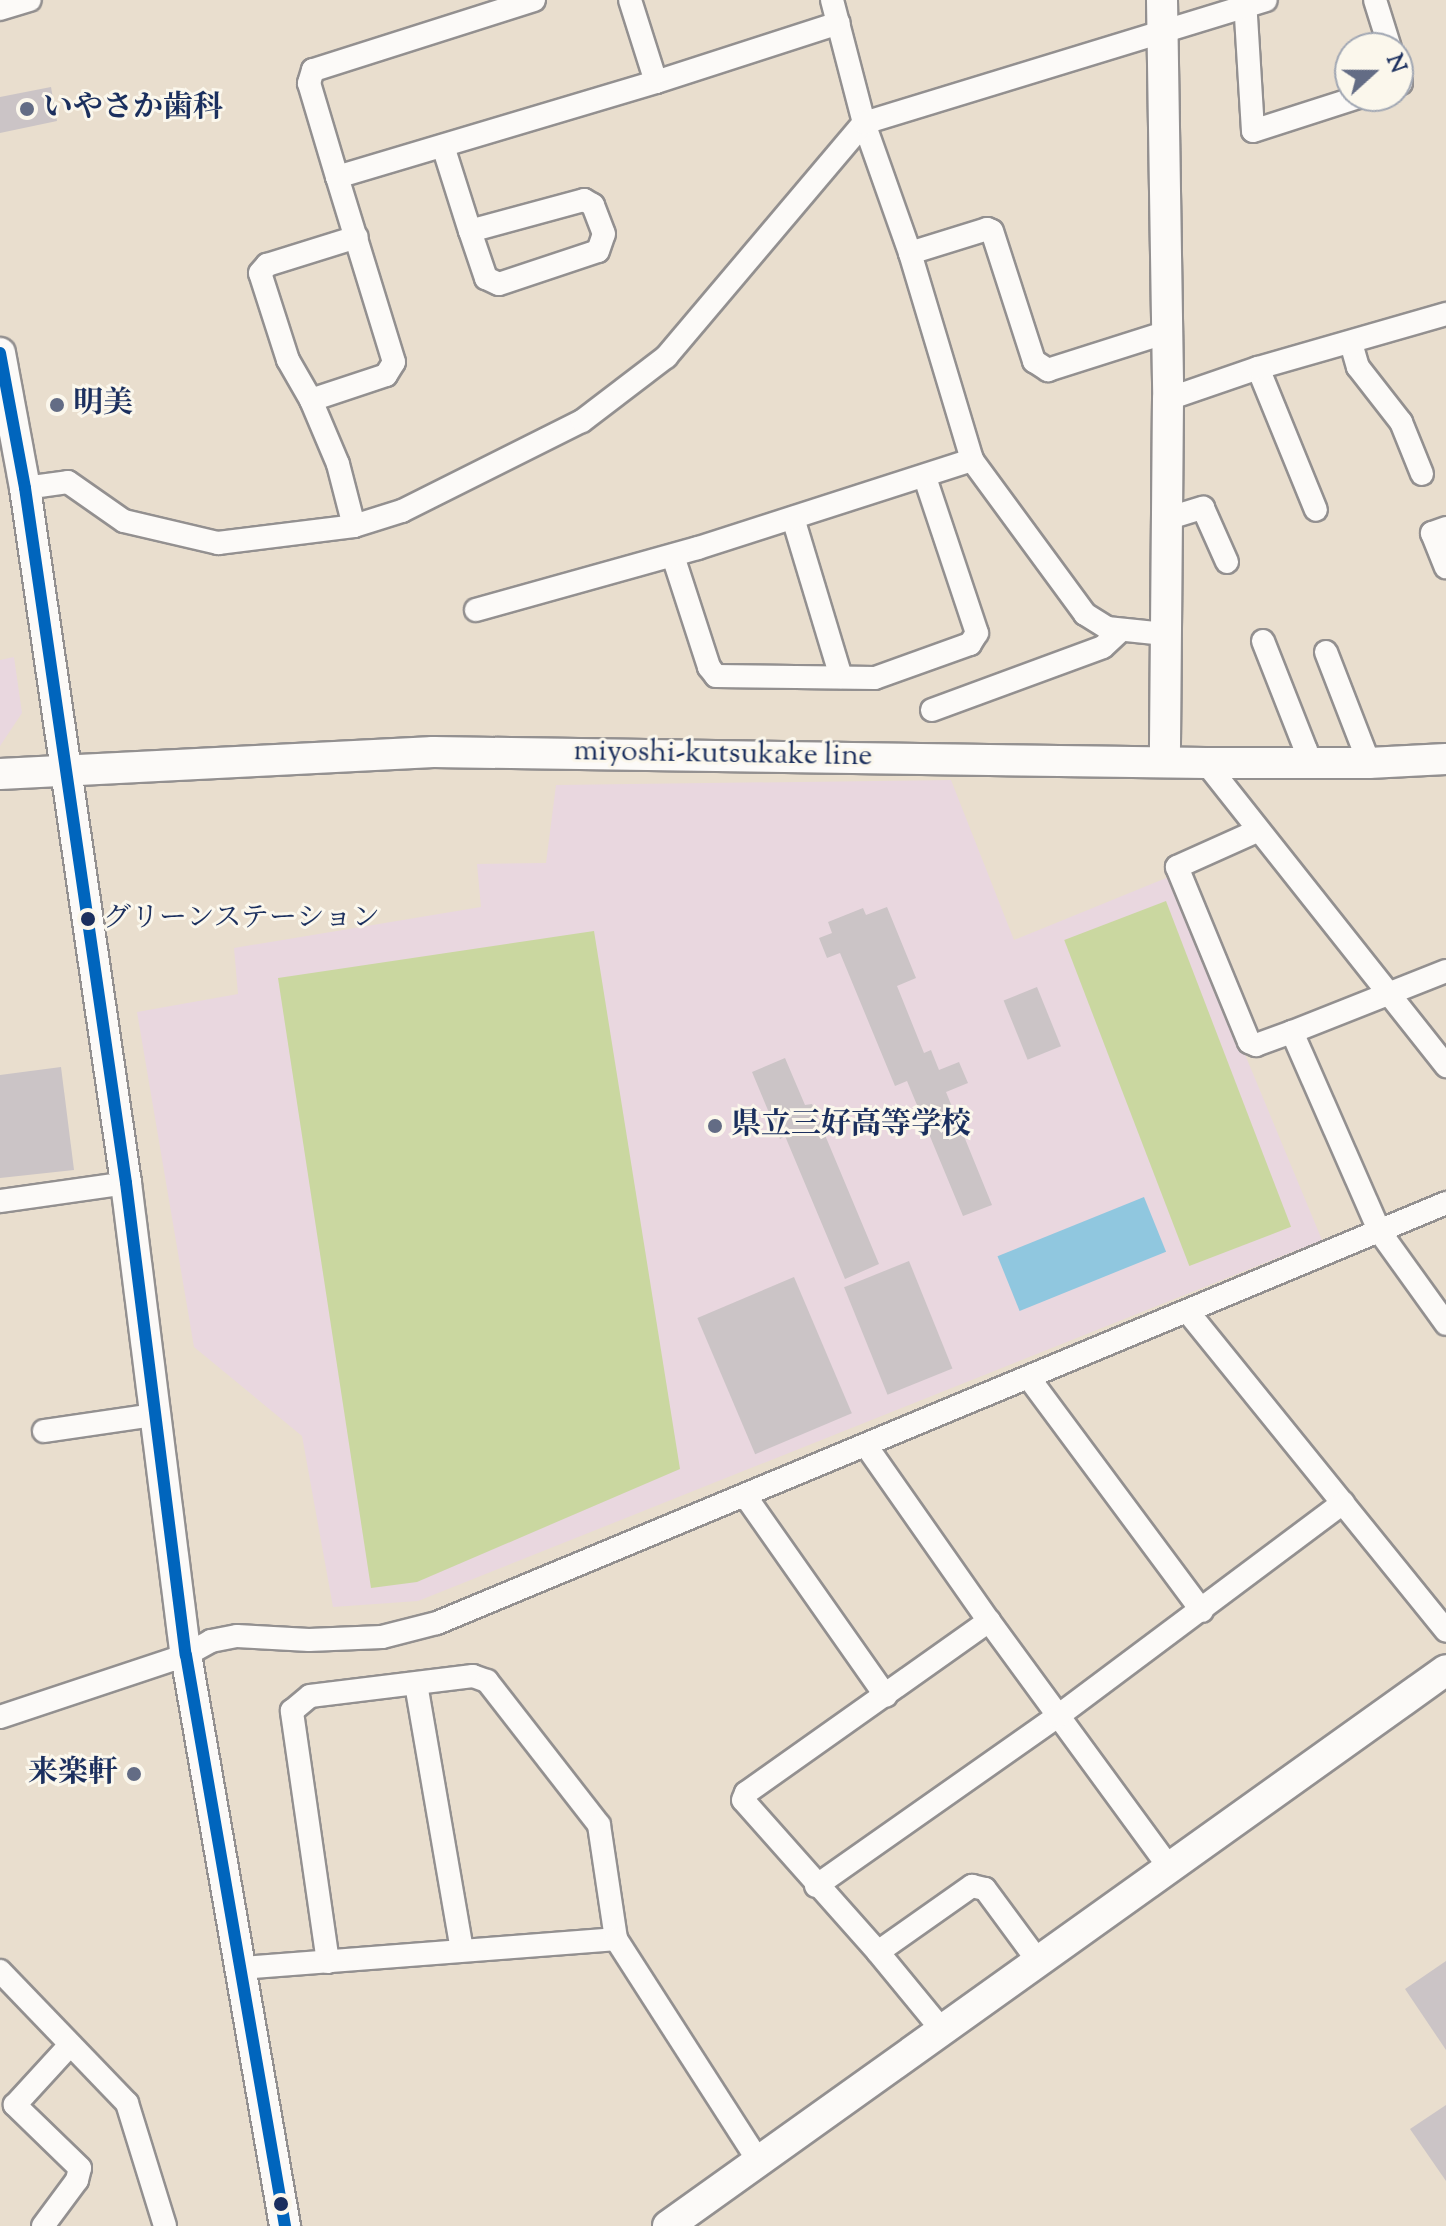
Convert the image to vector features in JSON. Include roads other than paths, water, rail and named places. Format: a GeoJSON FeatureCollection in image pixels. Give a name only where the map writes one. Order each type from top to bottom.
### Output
{"type":"FeatureCollection","features":[{"type":"Feature","properties":{"kind":"main road"},"geometry":{"type":"LineString","coordinates":[[1163,14],[1168,399],[1165,761]]}},
{"type":"Feature","properties":{"kind":"main road"},"geometry":{"type":"LineString","coordinates":[[0,353],[25,488],[126,1183],[186,1655],[285,2226]]}},
{"type":"Feature","properties":{"kind":"main road","name":"miyoshi-kutsukake line"},"geometry":{"type":"LineString","coordinates":[[0,774],[433,752],[1206,763],[1369,763],[1446,759]]}},
{"type":"Feature","properties":{"kind":"main road"},"geometry":{"type":"LineString","coordinates":[[668,2226],[1446,1670]]}},
{"type":"Feature","properties":{"kind":"street"},"geometry":{"type":"LineString","coordinates":[[0,9],[30,0]]}},
{"type":"Feature","properties":{"kind":"street"},"geometry":{"type":"LineString","coordinates":[[311,400],[386,375],[394,362],[309,83],[313,70],[534,0]]}},
{"type":"Feature","properties":{"kind":"street"},"geometry":{"type":"LineString","coordinates":[[630,0],[656,82]]}},
{"type":"Feature","properties":{"kind":"street"},"geometry":{"type":"LineString","coordinates":[[832,0],[864,123],[910,253],[972,460],[1085,614],[1097,624],[1120,631],[1165,634]]}},
{"type":"Feature","properties":{"kind":"street"},"geometry":{"type":"LineString","coordinates":[[1375,0],[1385,32]]}},
{"type":"Feature","properties":{"kind":"street"},"geometry":{"type":"LineString","coordinates":[[25,488],[68,482],[124,521],[218,543],[354,526],[428,499],[582,421],[666,357],[864,123],[1163,14],[1252,2],[1253,131],[1334,105]]}},
{"type":"Feature","properties":{"kind":"street"},"geometry":{"type":"LineString","coordinates":[[337,177],[656,82],[839,23]]}},
{"type":"Feature","properties":{"kind":"street"},"geometry":{"type":"LineString","coordinates":[[443,146],[470,231],[486,278],[499,284],[598,251],[604,234],[593,205],[584,200],[470,231]]}},
{"type":"Feature","properties":{"kind":"street"},"geometry":{"type":"LineString","coordinates":[[910,253],[987,229],[992,231],[1034,361],[1048,370],[1167,332]]}},
{"type":"Feature","properties":{"kind":"street"},"geometry":{"type":"LineString","coordinates":[[354,526],[338,464],[311,400],[288,360],[260,273],[267,265],[357,237]]}},
{"type":"Feature","properties":{"kind":"street"},"geometry":{"type":"LineString","coordinates":[[1168,399],[1258,368],[1446,314]]}},
{"type":"Feature","properties":{"kind":"street"},"geometry":{"type":"LineString","coordinates":[[1351,343],[1358,367],[1401,422],[1422,474]]}},
{"type":"Feature","properties":{"kind":"street"},"geometry":{"type":"LineString","coordinates":[[1258,368],[1316,510]]}},
{"type":"Feature","properties":{"kind":"street"},"geometry":{"type":"LineString","coordinates":[[476,610],[673,556],[925,478],[972,460]]}},
{"type":"Feature","properties":{"kind":"street"},"geometry":{"type":"LineString","coordinates":[[673,556],[709,667],[716,676],[875,678],[970,644],[977,633],[925,478]]}},
{"type":"Feature","properties":{"kind":"street"},"geometry":{"type":"LineString","coordinates":[[1166,519],[1203,508],[1227,562]]}},
{"type":"Feature","properties":{"kind":"street"},"geometry":{"type":"LineString","coordinates":[[793,518],[841,677]]}},
{"type":"Feature","properties":{"kind":"street"},"geometry":{"type":"LineString","coordinates":[[1446,528],[1432,533],[1446,567]]}},
{"type":"Feature","properties":{"kind":"street"},"geometry":{"type":"LineString","coordinates":[[932,710],[1103,647],[1120,631]]}},
{"type":"Feature","properties":{"kind":"street"},"geometry":{"type":"LineString","coordinates":[[1263,641],[1306,750],[1304,763]]}},
{"type":"Feature","properties":{"kind":"street"},"geometry":{"type":"LineString","coordinates":[[1326,652],[1369,763]]}},
{"type":"Feature","properties":{"kind":"street"},"geometry":{"type":"LineString","coordinates":[[1206,763],[1446,1066]]}},
{"type":"Feature","properties":{"kind":"street"},"geometry":{"type":"LineString","coordinates":[[1257,831],[1177,867],[1249,1042],[1256,1045],[1446,971]]}},
{"type":"Feature","properties":{"kind":"street"},"geometry":{"type":"LineString","coordinates":[[1292,1032],[1380,1232],[1446,1324]]}},
{"type":"Feature","properties":{"kind":"street"},"geometry":{"type":"LineString","coordinates":[[0,1201],[126,1183]]}},
{"type":"Feature","properties":{"kind":"street"},"geometry":{"type":"LineString","coordinates":[[0,1717],[186,1655],[211,1641],[237,1636],[309,1640],[382,1637],[437,1623],[867,1447],[1446,1203]]}},
{"type":"Feature","properties":{"kind":"street"},"geometry":{"type":"LineString","coordinates":[[1188,1312],[1446,1631]]}},
{"type":"Feature","properties":{"kind":"street"},"geometry":{"type":"LineString","coordinates":[[1029,1378],[1202,1611]]}},
{"type":"Feature","properties":{"kind":"street"},"geometry":{"type":"LineString","coordinates":[[44,1431],[154,1415]]}},
{"type":"Feature","properties":{"kind":"street"},"geometry":{"type":"LineString","coordinates":[[867,1447],[989,1621],[1170,1868]]}},
{"type":"Feature","properties":{"kind":"street"},"geometry":{"type":"LineString","coordinates":[[746,1497],[886,1696]]}},
{"type":"Feature","properties":{"kind":"street"},"geometry":{"type":"LineString","coordinates":[[816,1886],[1058,1716],[1343,1503]]}},
{"type":"Feature","properties":{"kind":"street"},"geometry":{"type":"LineString","coordinates":[[942,2030],[878,1952],[816,1886],[743,1800],[746,1793],[989,1621]]}},
{"type":"Feature","properties":{"kind":"street"},"geometry":{"type":"LineString","coordinates":[[328,1962],[292,1711],[310,1696],[473,1676],[487,1681],[599,1825],[616,1939],[760,2163]]}},
{"type":"Feature","properties":{"kind":"street"},"geometry":{"type":"LineString","coordinates":[[416,1684],[462,1950]]}},
{"type":"Feature","properties":{"kind":"street"},"geometry":{"type":"LineString","coordinates":[[878,1952],[972,1886],[985,1889],[1038,1961]]}},
{"type":"Feature","properties":{"kind":"street"},"geometry":{"type":"LineString","coordinates":[[241,1968],[616,1939]]}},
{"type":"Feature","properties":{"kind":"street"},"geometry":{"type":"LineString","coordinates":[[0,1971],[127,2103],[165,2226]]}},
{"type":"Feature","properties":{"kind":"street"},"geometry":{"type":"LineString","coordinates":[[43,2226],[77,2180],[80,2168],[15,2105],[69,2046]]}},
{"type":"Feature","properties":{"kind":"water"},"geometry":{"type":"Polygon","coordinates":[[[1144,1197],[1166,1252],[1020,1311],[998,1256],[1144,1197]]]}},
{"type":"Feature","properties":{"kind":"place","name":"いやさか歯科"},"geometry":{"type":"Point","coordinates":[27,109]}},
{"type":"Feature","properties":{"kind":"place","name":"明美"},"geometry":{"type":"Point","coordinates":[57,405]}},
{"type":"Feature","properties":{"kind":"place","name":"グリーンステーション"},"geometry":{"type":"Point","coordinates":[88,919]}},
{"type":"Feature","properties":{"kind":"place","name":"県立三好高等学校"},"geometry":{"type":"Point","coordinates":[715,1126]}},
{"type":"Feature","properties":{"kind":"place","name":"来楽軒"},"geometry":{"type":"Point","coordinates":[134,1774]}}]}
